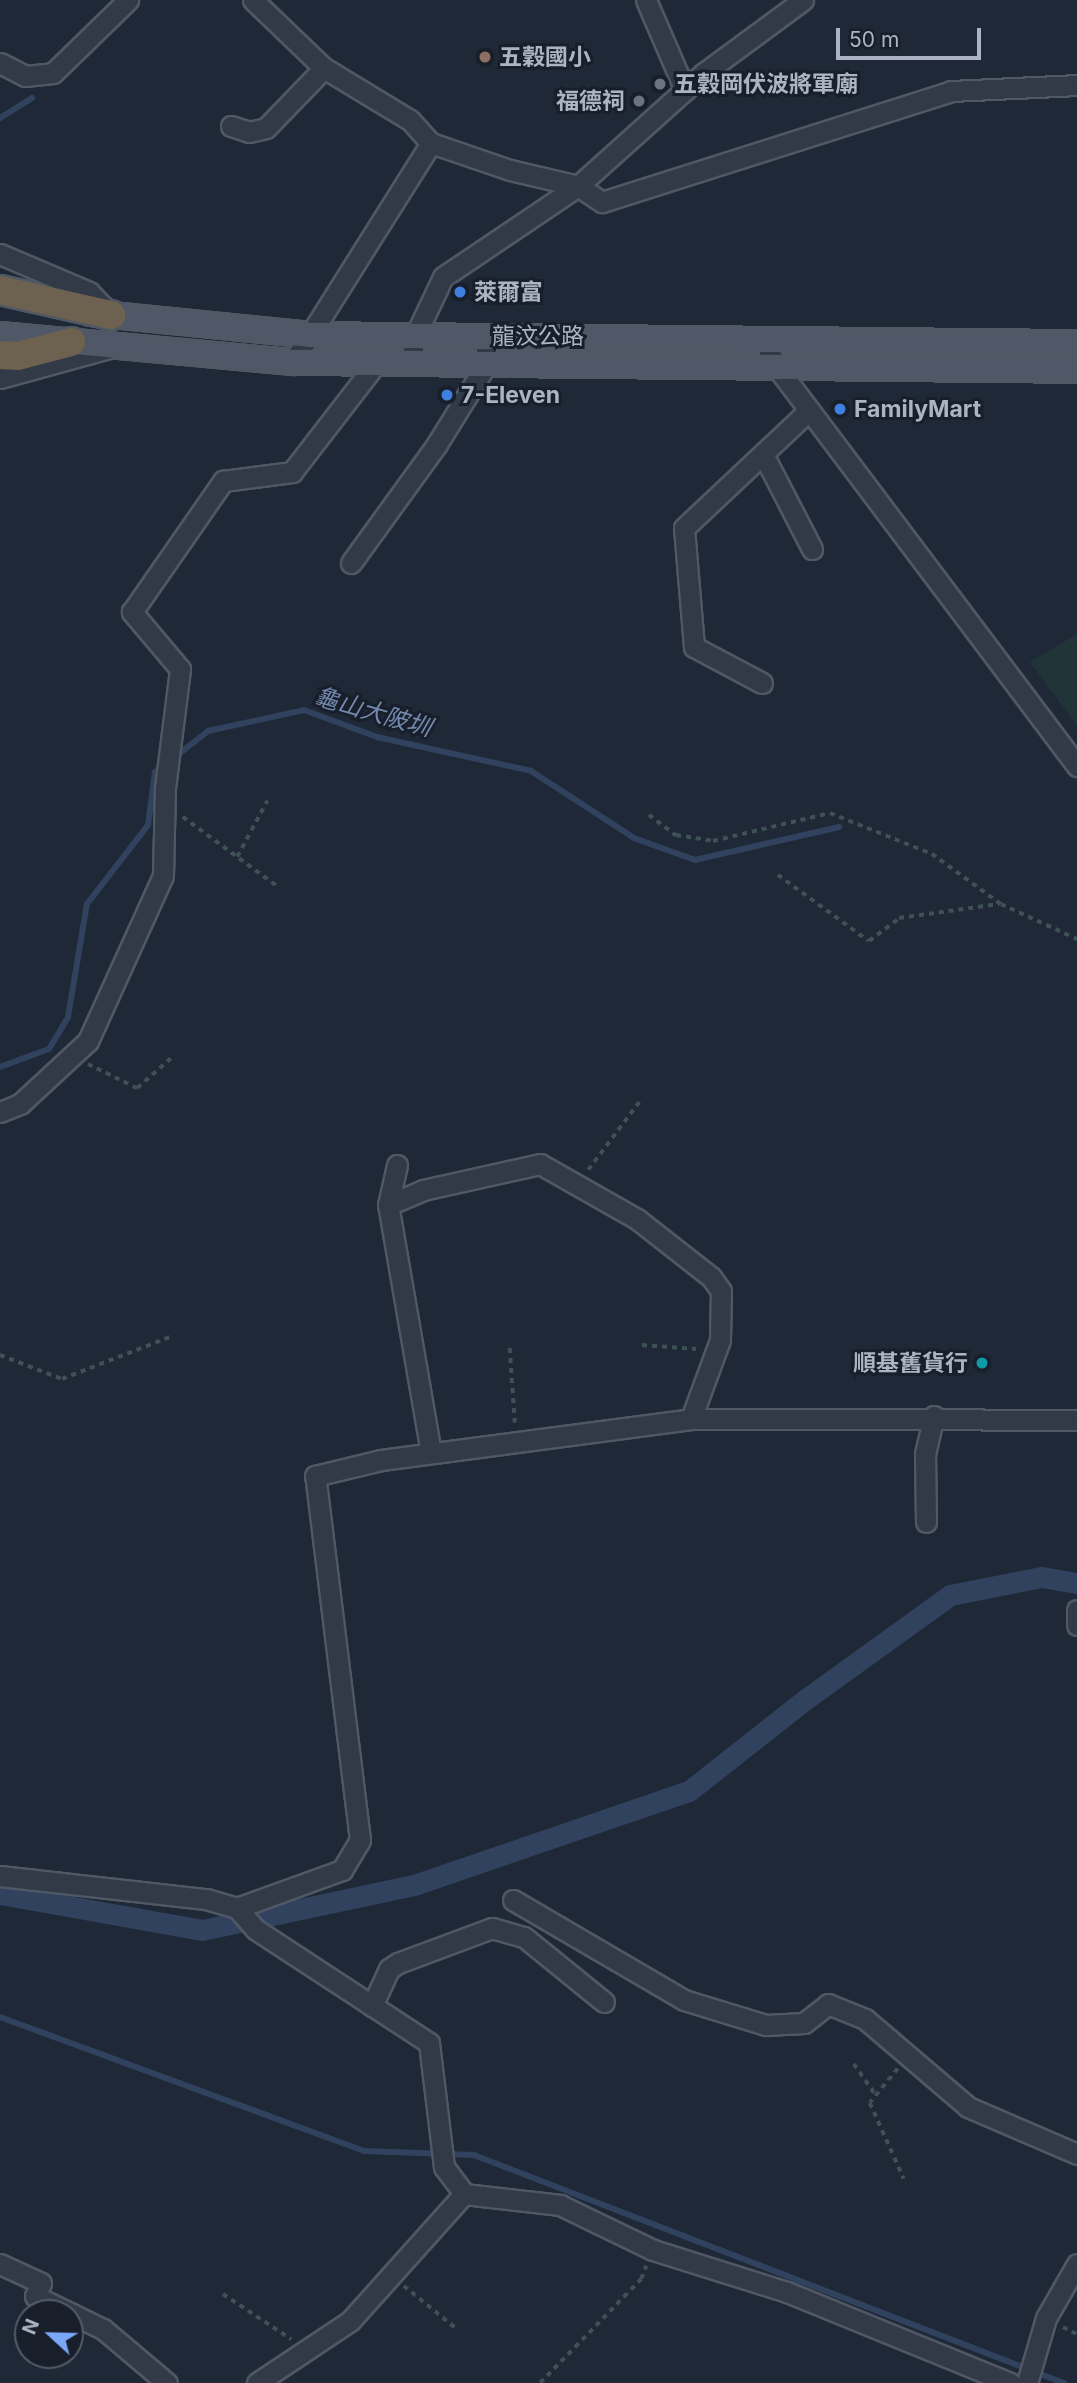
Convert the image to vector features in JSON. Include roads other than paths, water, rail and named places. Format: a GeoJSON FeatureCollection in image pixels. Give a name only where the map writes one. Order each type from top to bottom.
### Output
{"type":"FeatureCollection","features":[{"type":"Feature","properties":{"kind":"highway"},"geometry":{"type":"LineString","coordinates":[[0,290],[111,315]]}},
{"type":"Feature","properties":{"kind":"highway"},"geometry":{"type":"LineString","coordinates":[[0,355],[18,356],[71,342]]}},
{"type":"Feature","properties":{"kind":"main road","name":"龍汶公路"},"geometry":{"type":"LineString","coordinates":[[0,303],[111,315],[169,318],[311,335],[1077,343]]}},
{"type":"Feature","properties":{"kind":"main road"},"geometry":{"type":"LineString","coordinates":[[164,350],[169,318]]}},
{"type":"Feature","properties":{"kind":"main road","name":"龍汶公路"},"geometry":{"type":"LineString","coordinates":[[0,335],[121,344],[293,362],[1077,370]]}},
{"type":"Feature","properties":{"kind":"street"},"geometry":{"type":"LineString","coordinates":[[0,63],[25,76],[53,73],[128,0]]}},
{"type":"Feature","properties":{"kind":"street"},"geometry":{"type":"LineString","coordinates":[[253,0],[324,68],[410,120],[432,143],[510,170],[578,186],[602,202],[951,91],[1077,85]]}},
{"type":"Feature","properties":{"kind":"street"},"geometry":{"type":"LineString","coordinates":[[646,0],[685,89]]}},
{"type":"Feature","properties":{"kind":"street"},"geometry":{"type":"LineString","coordinates":[[411,363],[415,336],[443,277],[578,186],[685,89],[803,0]]}},
{"type":"Feature","properties":{"kind":"street"},"geometry":{"type":"LineString","coordinates":[[232,126],[249,132],[266,128],[324,68]]}},
{"type":"Feature","properties":{"kind":"street"},"geometry":{"type":"LineString","coordinates":[[293,362],[432,143]]}},
{"type":"Feature","properties":{"kind":"street"},"geometry":{"type":"LineString","coordinates":[[0,254],[89,292],[111,315]]}},
{"type":"Feature","properties":{"kind":"street"},"geometry":{"type":"LineString","coordinates":[[351,563],[437,444],[486,365],[486,336]]}},
{"type":"Feature","properties":{"kind":"street"},"geometry":{"type":"LineString","coordinates":[[764,340],[776,366],[1077,766]]}},
{"type":"Feature","properties":{"kind":"street"},"geometry":{"type":"LineString","coordinates":[[0,378],[121,344]]}},
{"type":"Feature","properties":{"kind":"street"},"geometry":{"type":"LineString","coordinates":[[0,1112],[20,1104],[88,1041],[163,876],[164,804],[180,669],[132,612],[223,481],[292,472],[377,362]]}},
{"type":"Feature","properties":{"kind":"street"},"geometry":{"type":"LineString","coordinates":[[762,682],[694,647],[684,528],[809,410]]}},
{"type":"Feature","properties":{"kind":"street"},"geometry":{"type":"LineString","coordinates":[[763,454],[812,549]]}},
{"type":"Feature","properties":{"kind":"street"},"geometry":{"type":"LineString","coordinates":[[388,1205],[423,1190],[540,1164],[575,1187],[636,1219],[711,1277],[721,1291],[716,1351],[691,1419]]}},
{"type":"Feature","properties":{"kind":"street"},"geometry":{"type":"LineString","coordinates":[[397,1165],[388,1205],[431,1452]]}},
{"type":"Feature","properties":{"kind":"street"},"geometry":{"type":"LineString","coordinates":[[237,1908],[342,1870],[360,1840],[315,1476],[431,1452],[691,1419],[934,1416],[1077,1420]]}},
{"type":"Feature","properties":{"kind":"street"},"geometry":{"type":"LineString","coordinates":[[926,1522],[925,1454],[934,1416]]}},
{"type":"Feature","properties":{"kind":"street"},"geometry":{"type":"LineString","coordinates":[[1077,1610],[1077,1625]]}},
{"type":"Feature","properties":{"kind":"street"},"geometry":{"type":"LineString","coordinates":[[0,1876],[206,1899],[237,1908],[255,1929],[429,2043],[444,2167],[464,2194],[560,2205],[653,2250],[787,2292],[1010,2383]]}},
{"type":"Feature","properties":{"kind":"street"},"geometry":{"type":"LineString","coordinates":[[513,1900],[684,2000],[766,2025],[804,2023],[828,2004],[865,2019],[968,2107],[1077,2154]]}},
{"type":"Feature","properties":{"kind":"street"},"geometry":{"type":"LineString","coordinates":[[372,2006],[389,1969],[398,1963],[492,1928],[524,1937],[604,2001]]}},
{"type":"Feature","properties":{"kind":"street"},"geometry":{"type":"LineString","coordinates":[[257,2383],[349,2321],[464,2194]]}},
{"type":"Feature","properties":{"kind":"street"},"geometry":{"type":"LineString","coordinates":[[0,2264],[41,2283],[35,2297],[39,2299]]}},
{"type":"Feature","properties":{"kind":"street"},"geometry":{"type":"LineString","coordinates":[[1027,2383],[1046,2318],[1077,2264]]}},
{"type":"Feature","properties":{"kind":"street"},"geometry":{"type":"LineString","coordinates":[[84,2320],[103,2329],[167,2383]]}},
{"type":"Feature","properties":{"kind":"waterway"},"geometry":{"type":"LineString","coordinates":[[0,118],[32,98]]}},
{"type":"Feature","properties":{"kind":"waterway","name":"龜山大陂圳"},"geometry":{"type":"LineString","coordinates":[[175,757],[208,731],[304,710],[377,737],[531,771],[634,838],[695,860],[839,827]]}},
{"type":"Feature","properties":{"kind":"waterway","name":"龜山大陂圳"},"geometry":{"type":"LineString","coordinates":[[0,1067],[49,1049],[68,1017],[87,904],[148,825],[155,772],[163,766]]}},
{"type":"Feature","properties":{"kind":"waterway"},"geometry":{"type":"LineString","coordinates":[[0,1894],[202,1930],[414,1885],[689,1791],[806,1699],[950,1595],[1042,1577],[1077,1583]]}},
{"type":"Feature","properties":{"kind":"waterway"},"geometry":{"type":"LineString","coordinates":[[0,2017],[364,2151],[474,2155],[1064,2383]]}},
{"type":"Feature","properties":{"kind":"place","name":"五穀國小"},"geometry":{"type":"Point","coordinates":[485,57]}},
{"type":"Feature","properties":{"kind":"place","name":"五穀岡伏波將軍廟"},"geometry":{"type":"Point","coordinates":[660,84]}},
{"type":"Feature","properties":{"kind":"place","name":"福德祠"},"geometry":{"type":"Point","coordinates":[639,101]}},
{"type":"Feature","properties":{"kind":"place","name":"萊爾富"},"geometry":{"type":"Point","coordinates":[460,292]}},
{"type":"Feature","properties":{"kind":"place","name":"7-Eleven"},"geometry":{"type":"Point","coordinates":[447,395]}},
{"type":"Feature","properties":{"kind":"place","name":"FamilyMart"},"geometry":{"type":"Point","coordinates":[840,409]}},
{"type":"Feature","properties":{"kind":"place","name":"順基舊貨行"},"geometry":{"type":"Point","coordinates":[982,1363]}}]}
